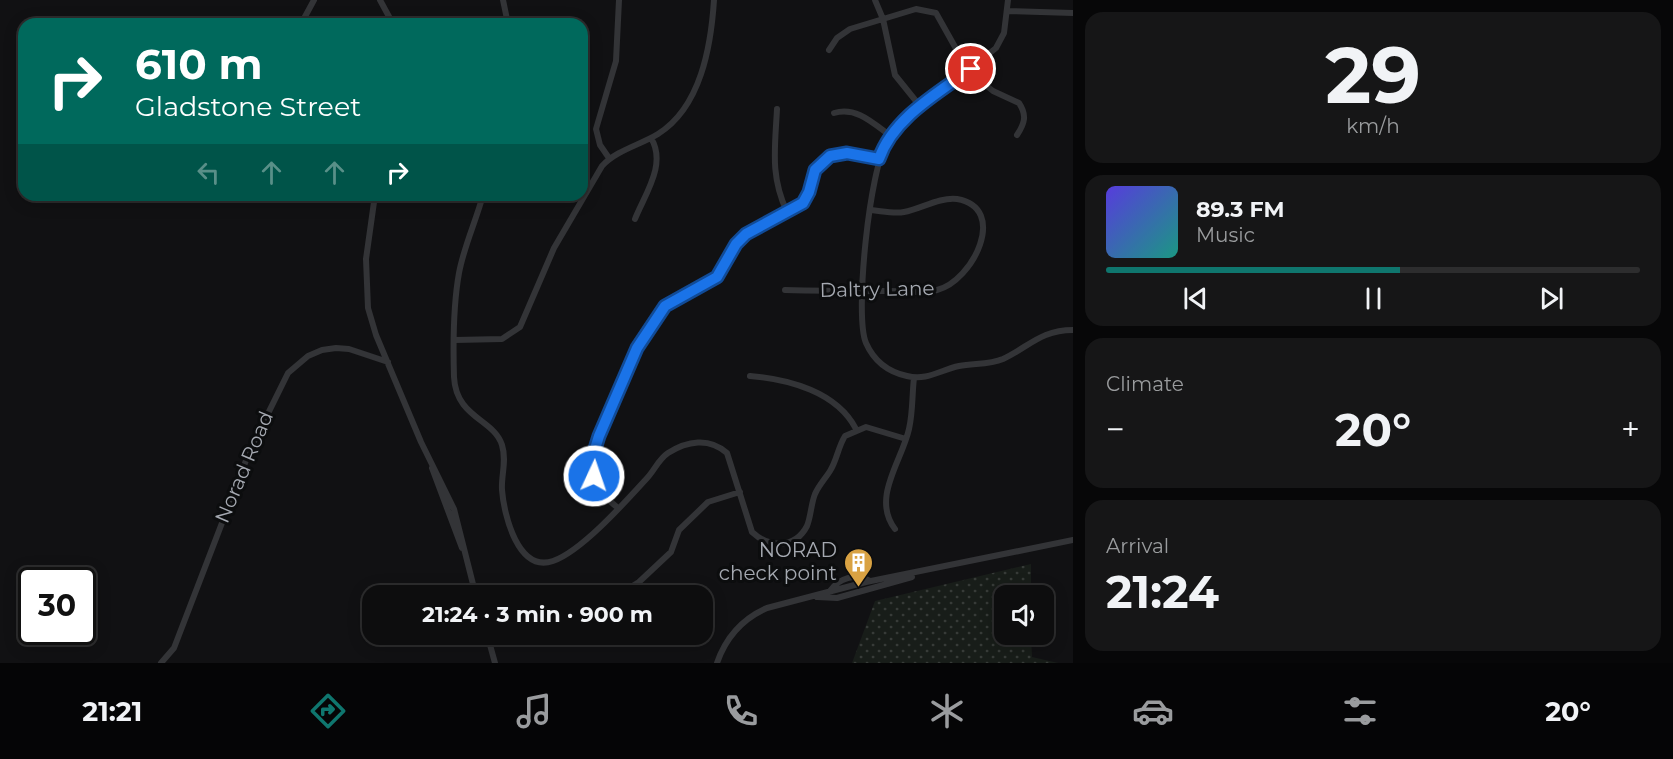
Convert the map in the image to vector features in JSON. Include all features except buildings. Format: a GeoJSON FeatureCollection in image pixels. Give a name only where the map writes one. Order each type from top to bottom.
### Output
{"type":"FeatureCollection","features":[{"type":"Feature","properties":{"kind":"street"},"geometry":{"type":"LineString","coordinates":[[304,18],[314,0]]}},
{"type":"Feature","properties":{"kind":"street"},"geometry":{"type":"LineString","coordinates":[[380,0],[390,18]]}},
{"type":"Feature","properties":{"kind":"street"},"geometry":{"type":"LineString","coordinates":[[503,0],[507,18]]}},
{"type":"Feature","properties":{"kind":"street"},"geometry":{"type":"LineString","coordinates":[[609,158],[600,145],[596,129],[616,61],[619,0]]}},
{"type":"Feature","properties":{"kind":"street"},"geometry":{"type":"LineString","coordinates":[[588,188],[609,158],[651,138],[676,118],[695,89],[708,46],[714,0]]}},
{"type":"Feature","properties":{"kind":"street"},"geometry":{"type":"LineString","coordinates":[[875,0],[883,19],[895,75],[920,106]]}},
{"type":"Feature","properties":{"kind":"street"},"geometry":{"type":"LineString","coordinates":[[1008,0],[1000,41],[971,69],[920,106],[892,137],[879,159],[862,291],[862,333],[871,353],[886,368],[914,378],[935,375],[960,366],[1000,360],[1044,334],[1073,330]]}},
{"type":"Feature","properties":{"kind":"street"},"geometry":{"type":"LineString","coordinates":[[829,51],[843,33],[916,9],[936,13],[951,42],[971,69],[993,91],[1019,102],[1025,118],[1017,135]]}},
{"type":"Feature","properties":{"kind":"street"},"geometry":{"type":"LineString","coordinates":[[1007,10],[1073,13]]}},
{"type":"Feature","properties":{"kind":"street"},"geometry":{"type":"LineString","coordinates":[[777,109],[774,171],[779,195],[787,212]]}},
{"type":"Feature","properties":{"kind":"street"},"geometry":{"type":"LineString","coordinates":[[834,113],[845,109],[857,113],[892,137]]}},
{"type":"Feature","properties":{"kind":"street"},"geometry":{"type":"LineString","coordinates":[[635,219],[658,165],[657,147],[651,138]]}},
{"type":"Feature","properties":{"kind":"street"},"geometry":{"type":"LineString","coordinates":[[618,508],[604,496],[598,486],[594,476],[594,452],[637,348],[665,306],[717,277],[739,240],[803,203],[809,192],[815,170],[830,156],[847,153],[879,159]]}},
{"type":"Feature","properties":{"kind":"street","name":"Daltry Lane"},"geometry":{"type":"LineString","coordinates":[[785,290],[927,291],[947,287],[969,268],[982,237],[981,218],[975,209],[955,199],[902,213],[872,210]]}},
{"type":"Feature","properties":{"kind":"street"},"geometry":{"type":"LineString","coordinates":[[374,201],[366,259],[366,292],[374,328],[427,453],[463,550],[473,585]]}},
{"type":"Feature","properties":{"kind":"street"},"geometry":{"type":"LineString","coordinates":[[481,201],[459,273],[454,379],[465,408],[501,441],[505,458],[503,497],[516,544],[522,553],[536,561],[554,561],[589,537],[666,454],[687,444],[709,443],[727,453],[749,525],[760,540],[780,544],[797,539],[808,523],[814,495],[830,471],[845,436],[856,429],[876,428],[906,439]]}},
{"type":"Feature","properties":{"kind":"street"},"geometry":{"type":"LineString","coordinates":[[455,340],[502,339],[520,327],[554,248],[581,201]]}},
{"type":"Feature","properties":{"kind":"street","name":"Norad Road"},"geometry":{"type":"LineString","coordinates":[[161,663],[174,648],[250,450],[288,373],[308,356],[322,350],[336,348],[349,349],[388,362]]}},
{"type":"Feature","properties":{"kind":"street"},"geometry":{"type":"LineString","coordinates":[[750,376],[793,384],[810,391],[841,407],[856,429]]}},
{"type":"Feature","properties":{"kind":"street"},"geometry":{"type":"LineString","coordinates":[[895,529],[889,522],[885,498],[906,439],[914,378]]}},
{"type":"Feature","properties":{"kind":"street"},"geometry":{"type":"LineString","coordinates":[[634,585],[671,552],[679,530],[708,502],[740,492]]}},
{"type":"Feature","properties":{"kind":"street"},"geometry":{"type":"LineString","coordinates":[[717,663],[728,640],[743,622],[767,608],[871,581],[1073,540]]}},
{"type":"Feature","properties":{"kind":"street"},"geometry":{"type":"LineString","coordinates":[[796,600],[837,598],[845,593],[861,591],[955,565]]}},
{"type":"Feature","properties":{"kind":"street"},"geometry":{"type":"LineString","coordinates":[[490,645],[495,663]]}},
{"type":"Feature","properties":{"kind":"shaded area"},"geometry":{"type":"Polygon","coordinates":[[[1031,564],[1031,585],[994,585],[994,645],[1031,645],[1032,657],[1058,663],[852,663],[875,601],[1031,564]]]}},
{"type":"Feature","properties":{"kind":"place","name":"NORAD check point"},"geometry":{"type":"Point","coordinates":[858,588]}},
{"type":"Feature","properties":{"kind":"route"},"geometry":{"type":"LineString","coordinates":[[594,476],[594,452],[599,436],[637,348],[665,306],[686,293],[703,287],[717,277],[736,244],[746,234],[803,203],[807,198],[815,170],[823,160],[838,153],[879,159],[887,143],[912,113],[971,69]]}}]}
